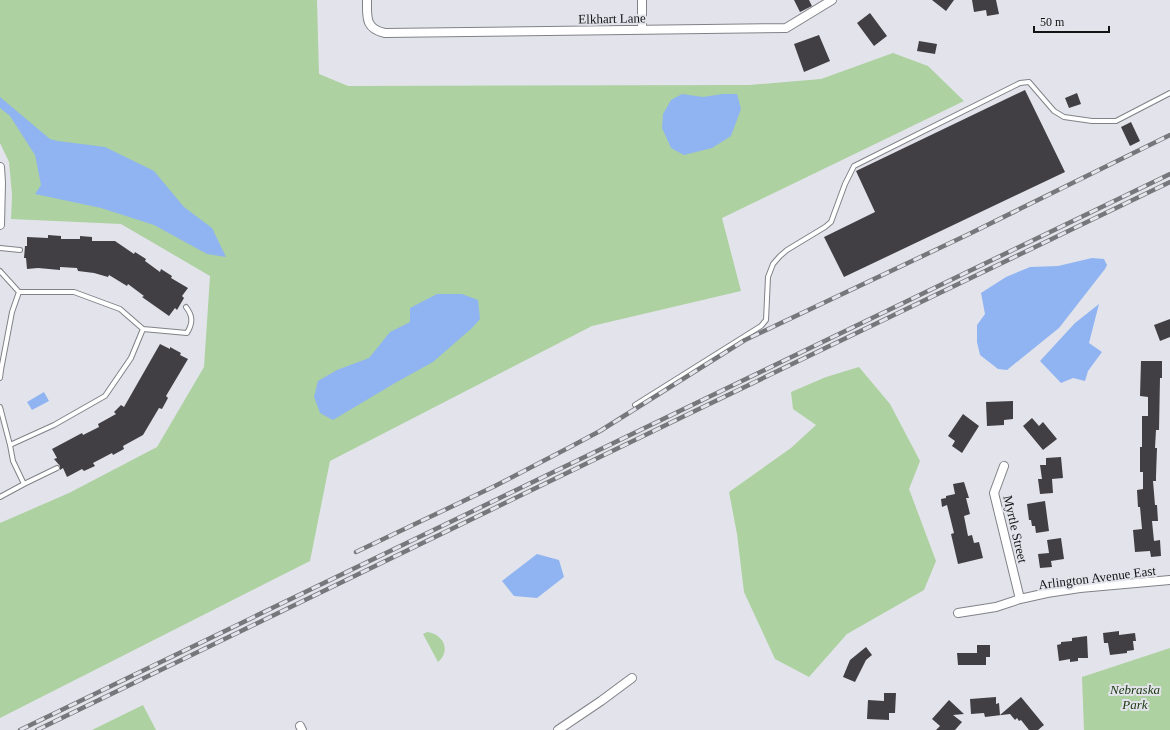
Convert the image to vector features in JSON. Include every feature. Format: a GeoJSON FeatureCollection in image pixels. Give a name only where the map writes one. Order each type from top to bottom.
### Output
{"type":"FeatureCollection","features":[{"type":"Feature","properties":{"kind":"street","name":"Elkhart Lane"},"geometry":{"type":"LineString","coordinates":[[367,0],[368,22],[377,31],[385,33],[786,28],[832,0]]}},
{"type":"Feature","properties":{"kind":"street"},"geometry":{"type":"LineString","coordinates":[[642,0],[642,30]]}},
{"type":"Feature","properties":{"kind":"street"},"geometry":{"type":"LineString","coordinates":[[0,167],[0,226]]}},
{"type":"Feature","properties":{"kind":"street","name":"Myrtle Street"},"geometry":{"type":"LineString","coordinates":[[1004,466],[994,493],[1020,599]]}},
{"type":"Feature","properties":{"kind":"street","name":"Arlington Avenue East"},"geometry":{"type":"LineString","coordinates":[[958,613],[996,607],[1020,599],[1047,593],[1080,588],[1170,580]]}},
{"type":"Feature","properties":{"kind":"street"},"geometry":{"type":"LineString","coordinates":[[558,730],[632,678]]}},
{"type":"Feature","properties":{"kind":"lane"},"geometry":{"type":"LineString","coordinates":[[636,404],[761,326],[766,320],[768,276],[773,264],[787,250],[831,222],[844,184],[854,166],[1020,83],[1029,82],[1054,111],[1064,117],[1092,121],[1116,121],[1170,93]]}},
{"type":"Feature","properties":{"kind":"lane"},"geometry":{"type":"LineString","coordinates":[[0,248],[20,250]]}},
{"type":"Feature","properties":{"kind":"lane"},"geometry":{"type":"LineString","coordinates":[[0,271],[19,292],[74,292],[120,309],[143,329],[187,333],[191,326],[192,314],[186,307]]}},
{"type":"Feature","properties":{"kind":"lane"},"geometry":{"type":"LineString","coordinates":[[0,378],[12,312],[19,292]]}},
{"type":"Feature","properties":{"kind":"lane"},"geometry":{"type":"LineString","coordinates":[[10,445],[54,425],[105,396],[131,358],[143,329]]}},
{"type":"Feature","properties":{"kind":"lane"},"geometry":{"type":"LineString","coordinates":[[0,407],[13,461],[24,484]]}},
{"type":"Feature","properties":{"kind":"lane"},"geometry":{"type":"LineString","coordinates":[[0,497],[57,468]]}},
{"type":"Feature","properties":{"kind":"green space"},"geometry":{"type":"Polygon","coordinates":[[[0,0],[317,0],[319,74],[348,86],[749,85],[821,79],[893,53],[928,66],[964,101],[722,218],[741,291],[592,326],[330,461],[310,561],[0,718],[0,523],[69,493],[157,447],[204,367],[210,276],[121,224],[11,219],[12,195],[9,162],[0,143],[0,0]]]}},
{"type":"Feature","properties":{"kind":"green space"},"geometry":{"type":"Polygon","coordinates":[[[859,367],[890,404],[920,461],[909,489],[936,561],[924,590],[847,634],[809,677],[775,659],[744,592],[737,534],[729,492],[791,448],[816,425],[793,409],[791,392],[826,377],[859,367]]]}},
{"type":"Feature","properties":{"kind":"green space"},"geometry":{"type":"Polygon","coordinates":[[[427,632],[438,636],[444,644],[444,653],[438,662],[423,634],[427,632]]]}},
{"type":"Feature","properties":{"kind":"green space","name":"Nebraska Park"},"geometry":{"type":"Polygon","coordinates":[[[1170,648],[1170,730],[1084,730],[1082,677],[1170,648]]]}},
{"type":"Feature","properties":{"kind":"green space"},"geometry":{"type":"Polygon","coordinates":[[[143,705],[156,730],[92,730],[143,705]]]}},
{"type":"Feature","properties":{"kind":"water"},"geometry":{"type":"Polygon","coordinates":[[[682,94],[703,97],[723,94],[737,94],[741,109],[731,136],[712,148],[684,155],[671,148],[662,128],[663,114],[671,100],[682,94]]]}},
{"type":"Feature","properties":{"kind":"water"},"geometry":{"type":"Polygon","coordinates":[[[0,97],[50,139],[105,147],[154,171],[184,207],[212,228],[226,257],[207,254],[154,225],[101,208],[35,194],[41,185],[35,155],[10,116],[0,108],[0,97]]]}},
{"type":"Feature","properties":{"kind":"water"},"geometry":{"type":"Polygon","coordinates":[[[1092,258],[1104,259],[1107,265],[1059,328],[1007,370],[998,369],[980,355],[977,342],[977,325],[985,314],[981,293],[1006,277],[1030,267],[1058,266],[1092,258]]]}},
{"type":"Feature","properties":{"kind":"water"},"geometry":{"type":"Polygon","coordinates":[[[437,294],[462,294],[478,300],[480,319],[472,328],[433,362],[333,420],[320,413],[314,397],[318,381],[337,370],[369,358],[390,332],[410,322],[410,308],[437,294]]]}},
{"type":"Feature","properties":{"kind":"water"},"geometry":{"type":"Polygon","coordinates":[[[1099,304],[1089,343],[1102,352],[1088,371],[1085,381],[1073,378],[1061,383],[1040,361],[1075,323],[1099,304]]]}},
{"type":"Feature","properties":{"kind":"water"},"geometry":{"type":"Polygon","coordinates":[[[44,392],[49,401],[32,410],[27,402],[44,392]]]}},
{"type":"Feature","properties":{"kind":"water"},"geometry":{"type":"Polygon","coordinates":[[[537,554],[559,560],[564,577],[537,598],[514,596],[502,581],[537,554]]]}},
{"type":"Feature","properties":{"kind":"building"},"geometry":{"type":"Polygon","coordinates":[[[794,0],[809,0],[812,6],[800,12],[794,0]]]}},
{"type":"Feature","properties":{"kind":"building"},"geometry":{"type":"Polygon","coordinates":[[[932,0],[954,0],[946,11],[932,0]]]}},
{"type":"Feature","properties":{"kind":"building"},"geometry":{"type":"Polygon","coordinates":[[[972,0],[996,0],[999,14],[987,16],[986,10],[974,12],[972,0]]]}},
{"type":"Feature","properties":{"kind":"building"},"geometry":{"type":"Polygon","coordinates":[[[870,13],[887,36],[874,46],[857,23],[870,13]]]}},
{"type":"Feature","properties":{"kind":"building"},"geometry":{"type":"Polygon","coordinates":[[[819,35],[830,61],[804,72],[794,44],[819,35]]]}},
{"type":"Feature","properties":{"kind":"building"},"geometry":{"type":"Polygon","coordinates":[[[919,41],[937,44],[935,54],[917,51],[919,41]]]}},
{"type":"Feature","properties":{"kind":"building"},"geometry":{"type":"Polygon","coordinates":[[[1025,90],[1065,172],[844,277],[824,237],[875,212],[856,171],[1025,90]]]}},
{"type":"Feature","properties":{"kind":"building"},"geometry":{"type":"Polygon","coordinates":[[[1077,93],[1081,104],[1069,108],[1065,98],[1077,93]]]}},
{"type":"Feature","properties":{"kind":"building"},"geometry":{"type":"Polygon","coordinates":[[[1131,122],[1140,141],[1130,146],[1121,127],[1131,122]]]}},
{"type":"Feature","properties":{"kind":"building"},"geometry":{"type":"Polygon","coordinates":[[[48,235],[61,236],[61,239],[80,239],[80,236],[92,237],[92,241],[115,241],[134,254],[135,252],[146,259],[145,261],[160,272],[161,269],[172,276],[171,278],[188,288],[182,296],[184,298],[177,310],[175,308],[169,316],[142,297],[144,296],[128,284],[127,286],[109,275],[108,277],[78,271],[77,268],[60,267],[60,270],[38,268],[27,269],[26,258],[24,258],[25,246],[27,246],[27,237],[48,238],[48,235]]]}},
{"type":"Feature","properties":{"kind":"building"},"geometry":{"type":"Polygon","coordinates":[[[1170,319],[1170,337],[1160,341],[1154,325],[1170,319]]]}},
{"type":"Feature","properties":{"kind":"building"},"geometry":{"type":"Polygon","coordinates":[[[160,344],[170,349],[170,347],[188,359],[166,396],[168,398],[162,409],[159,408],[143,435],[123,446],[124,449],[113,455],[112,453],[93,463],[95,466],[84,471],[82,469],[67,477],[63,468],[60,470],[60,466],[54,459],[57,458],[52,449],[82,433],[83,435],[99,427],[98,424],[116,414],[114,412],[121,405],[124,407],[160,344]]]}},
{"type":"Feature","properties":{"kind":"building"},"geometry":{"type":"Polygon","coordinates":[[[1141,361],[1162,361],[1162,378],[1160,378],[1159,430],[1156,430],[1155,448],[1157,448],[1156,481],[1153,481],[1158,521],[1152,521],[1154,541],[1160,540],[1161,556],[1151,557],[1150,551],[1135,552],[1133,530],[1142,529],[1137,490],[1143,489],[1143,472],[1140,472],[1142,416],[1148,416],[1148,397],[1140,396],[1141,361]]]}},
{"type":"Feature","properties":{"kind":"building"},"geometry":{"type":"Polygon","coordinates":[[[1013,401],[1013,419],[1004,420],[1004,425],[987,426],[986,402],[1013,401]]]}},
{"type":"Feature","properties":{"kind":"building"},"geometry":{"type":"Polygon","coordinates":[[[963,414],[979,426],[962,453],[952,446],[955,441],[948,436],[963,414]]]}},
{"type":"Feature","properties":{"kind":"building"},"geometry":{"type":"Polygon","coordinates":[[[1032,418],[1039,426],[1043,422],[1057,439],[1043,450],[1023,426],[1032,418]]]}},
{"type":"Feature","properties":{"kind":"building"},"geometry":{"type":"Polygon","coordinates":[[[1061,457],[1063,478],[1052,479],[1053,493],[1040,494],[1038,479],[1042,479],[1040,465],[1046,465],[1046,458],[1061,457]]]}},
{"type":"Feature","properties":{"kind":"building"},"geometry":{"type":"Polygon","coordinates":[[[964,482],[969,498],[966,498],[970,514],[964,516],[968,536],[972,535],[974,543],[979,542],[983,558],[958,564],[951,534],[954,533],[947,505],[942,507],[941,499],[955,494],[953,484],[964,482]]]}},
{"type":"Feature","properties":{"kind":"building"},"geometry":{"type":"Polygon","coordinates":[[[1045,501],[1049,531],[1036,533],[1035,526],[1032,526],[1031,520],[1029,520],[1027,504],[1045,501]]]}},
{"type":"Feature","properties":{"kind":"building"},"geometry":{"type":"Polygon","coordinates":[[[1061,538],[1064,559],[1051,561],[1052,567],[1040,568],[1038,554],[1049,553],[1047,540],[1061,538]]]}},
{"type":"Feature","properties":{"kind":"building"},"geometry":{"type":"Polygon","coordinates":[[[1119,631],[1119,635],[1135,633],[1136,641],[1133,641],[1134,650],[1127,651],[1127,653],[1110,655],[1108,643],[1104,643],[1103,633],[1119,631]]]}},
{"type":"Feature","properties":{"kind":"building"},"geometry":{"type":"Polygon","coordinates":[[[1087,636],[1088,658],[1078,658],[1078,661],[1070,662],[1070,659],[1059,661],[1057,645],[1061,644],[1061,642],[1072,641],[1072,638],[1087,636]]]}},
{"type":"Feature","properties":{"kind":"building"},"geometry":{"type":"Polygon","coordinates":[[[977,645],[990,645],[990,657],[986,657],[986,665],[958,665],[957,653],[977,653],[977,645]]]}},
{"type":"Feature","properties":{"kind":"building"},"geometry":{"type":"Polygon","coordinates":[[[866,647],[872,655],[866,660],[855,682],[843,677],[850,660],[866,647]]]}},
{"type":"Feature","properties":{"kind":"building"},"geometry":{"type":"Polygon","coordinates":[[[884,693],[896,693],[895,713],[889,713],[889,720],[867,719],[868,700],[884,701],[884,693]]]}},
{"type":"Feature","properties":{"kind":"building"},"geometry":{"type":"Polygon","coordinates":[[[996,697],[996,704],[999,703],[1000,715],[1021,697],[1044,725],[1038,730],[1029,730],[1021,720],[1019,721],[1017,718],[1015,720],[1010,714],[985,717],[984,713],[971,714],[970,699],[996,697]]]}},
{"type":"Feature","properties":{"kind":"building"},"geometry":{"type":"Polygon","coordinates":[[[949,700],[964,714],[953,715],[962,722],[955,730],[936,730],[940,726],[932,719],[949,700]]]}},
{"type":"Feature","properties":{"kind":"railway"},"geometry":{"type":"LineString","coordinates":[[356,552],[495,486],[600,431],[745,340],[967,235],[1170,135]]}},
{"type":"Feature","properties":{"kind":"railway"},"geometry":{"type":"LineString","coordinates":[[20,730],[1170,174]]}},
{"type":"Feature","properties":{"kind":"railway"},"geometry":{"type":"LineString","coordinates":[[37,730],[1170,182]]}}]}
